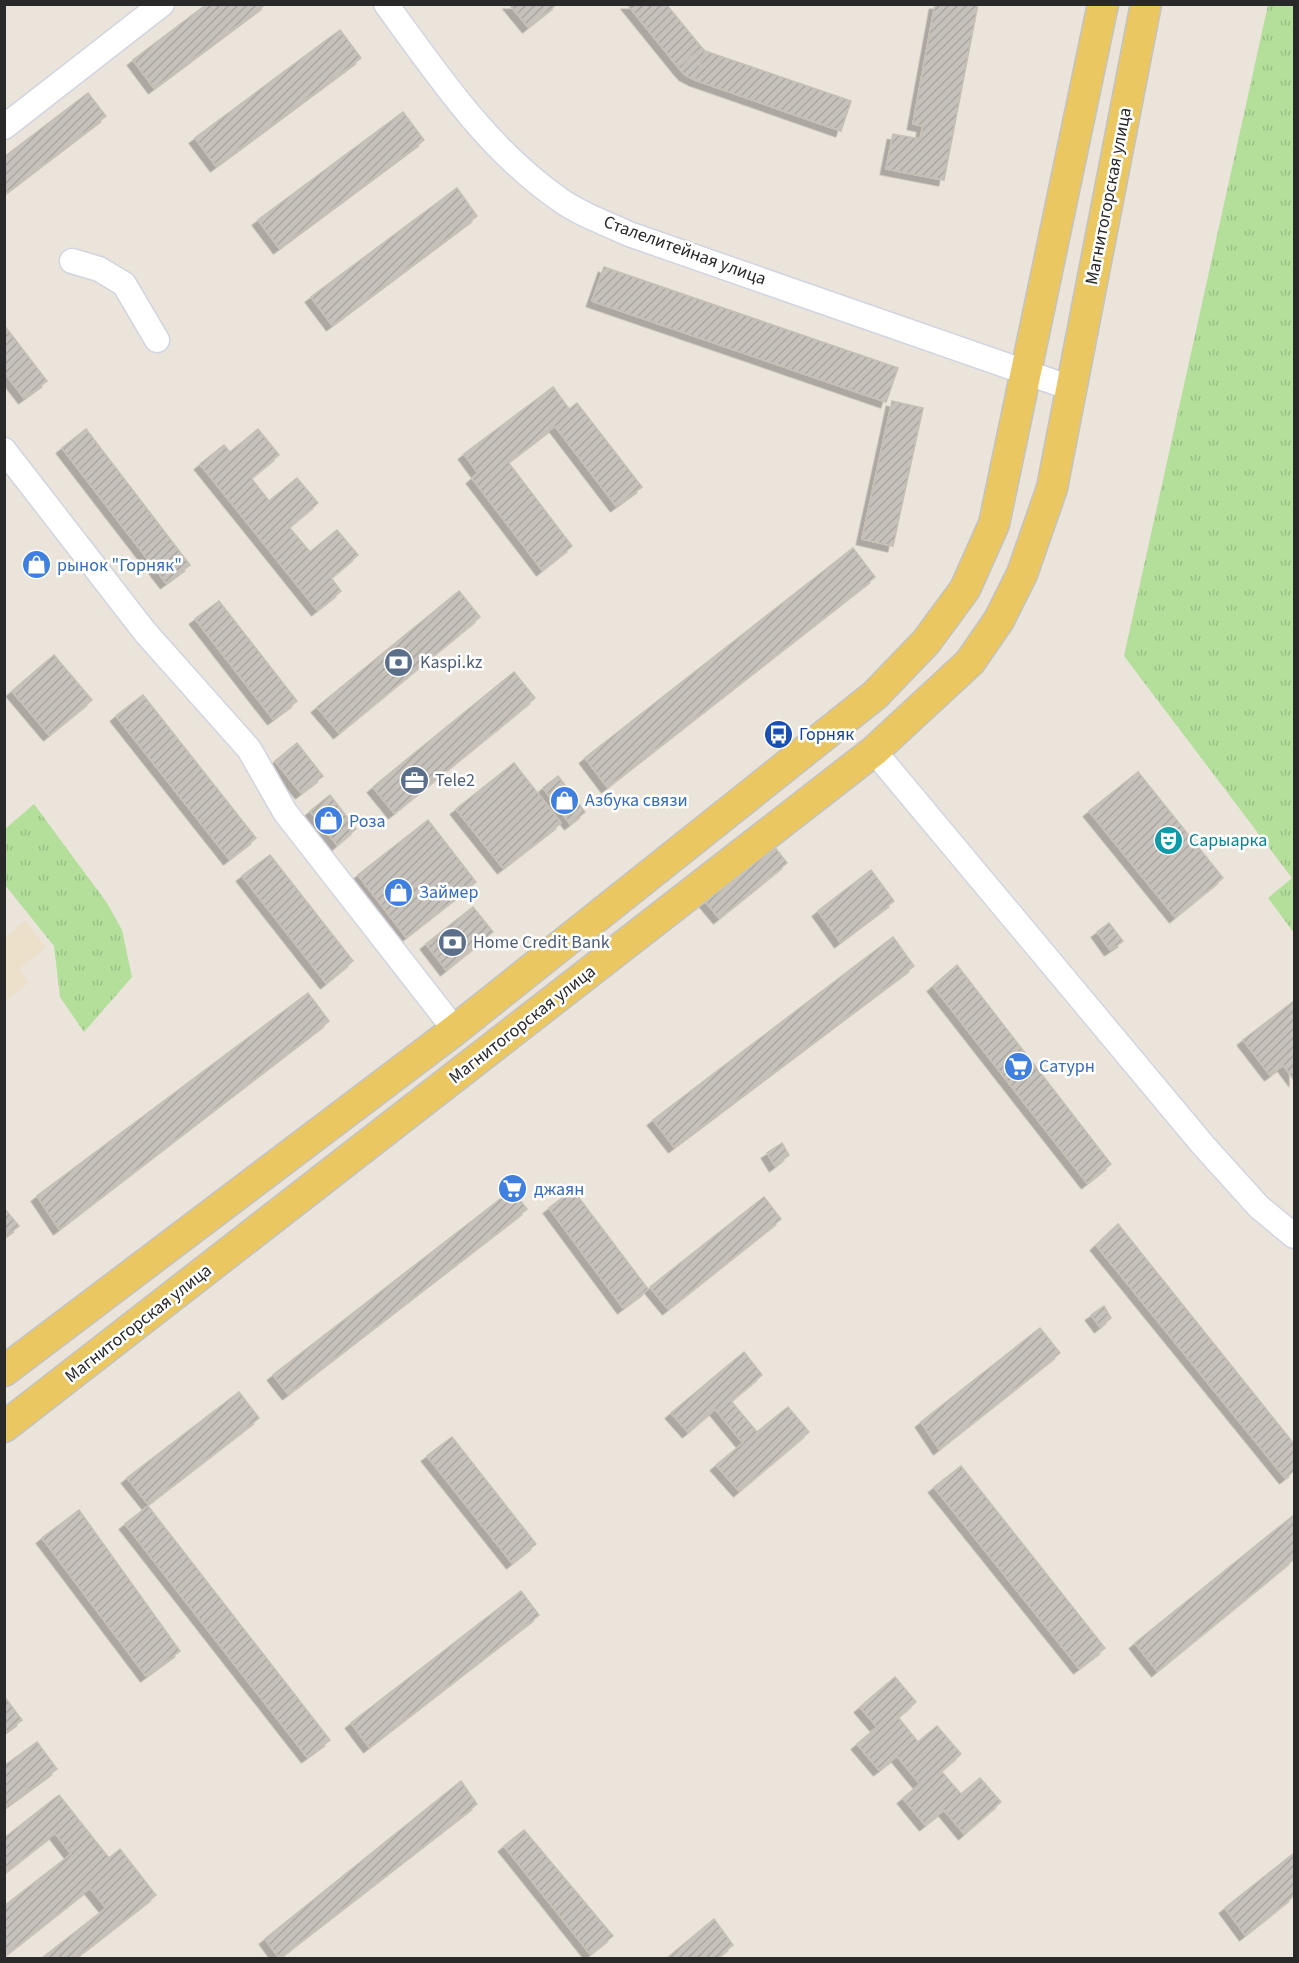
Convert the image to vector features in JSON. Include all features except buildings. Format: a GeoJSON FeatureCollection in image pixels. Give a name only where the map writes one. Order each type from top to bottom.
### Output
{"type":"FeatureCollection","features":[{"type":"Feature","properties":{"kind":"main road","name":"Магнитогорская улица"},"geometry":{"type":"LineString","coordinates":[[4,1371],[454,1030],[875,695],[926,642],[965,589],[994,524],[1103,4]]}},
{"type":"Feature","properties":{"kind":"main road","name":"Магнитогорская улица"},"geometry":{"type":"LineString","coordinates":[[4,1427],[874,751],[970,662],[999,620],[1022,574],[1052,488],[1146,4]]}},
{"type":"Feature","properties":{"kind":"street"},"geometry":{"type":"LineString","coordinates":[[4,127],[162,4]]}},
{"type":"Feature","properties":{"kind":"street","name":"Сталелитейная улица"},"geometry":{"type":"LineString","coordinates":[[386,4],[458,100],[518,166],[561,201],[629,234],[1026,372]]}},
{"type":"Feature","properties":{"kind":"street"},"geometry":{"type":"LineString","coordinates":[[72,261],[99,269],[124,284],[157,340]]}},
{"type":"Feature","properties":{"kind":"street"},"geometry":{"type":"LineString","coordinates":[[1026,372],[1071,388]]}},
{"type":"Feature","properties":{"kind":"street"},"geometry":{"type":"LineString","coordinates":[[4,450],[145,632],[249,748],[285,812],[454,1030]]}},
{"type":"Feature","properties":{"kind":"street"},"geometry":{"type":"LineString","coordinates":[[874,751],[1203,1145],[1259,1207],[1294,1235]]}},
{"type":"Feature","properties":{"kind":"shaded area"},"geometry":{"type":"Polygon","coordinates":[[[25,921],[46,947],[19,969],[29,982],[5,1002],[5,938],[25,921]]]}},
{"type":"Feature","properties":{"kind":"green space"},"geometry":{"type":"Polygon","coordinates":[[[1268,5],[1294,5],[1294,933],[1268,898],[1292,878],[1124,656],[1268,5]]]}},
{"type":"Feature","properties":{"kind":"green space"},"geometry":{"type":"Polygon","coordinates":[[[34,804],[107,903],[122,930],[132,977],[84,1032],[60,997],[54,946],[5,885],[5,829],[34,804]]]}},
{"type":"Feature","properties":{"kind":"place","name":"рынок \"Горняк\""},"geometry":{"type":"Point","coordinates":[36,565]}},
{"type":"Feature","properties":{"kind":"place","name":"Kaspi.kz"},"geometry":{"type":"Point","coordinates":[399,662]}},
{"type":"Feature","properties":{"kind":"place","name":"Горняк"},"geometry":{"type":"Point","coordinates":[778,734]}},
{"type":"Feature","properties":{"kind":"place","name":"Tele2"},"geometry":{"type":"Point","coordinates":[414,780]}},
{"type":"Feature","properties":{"kind":"place","name":"Азбука связи"},"geometry":{"type":"Point","coordinates":[564,800]}},
{"type":"Feature","properties":{"kind":"place","name":"Роза"},"geometry":{"type":"Point","coordinates":[328,821]}},
{"type":"Feature","properties":{"kind":"place","name":"Сарыарка"},"geometry":{"type":"Point","coordinates":[1168,840]}},
{"type":"Feature","properties":{"kind":"place","name":"Займер"},"geometry":{"type":"Point","coordinates":[398,892]}},
{"type":"Feature","properties":{"kind":"place","name":"Home Credit Bank"},"geometry":{"type":"Point","coordinates":[452,942]}},
{"type":"Feature","properties":{"kind":"place","name":"Сатурн"},"geometry":{"type":"Point","coordinates":[1018,1066]}},
{"type":"Feature","properties":{"kind":"place","name":"джаян"},"geometry":{"type":"Point","coordinates":[513,1189]}}]}
